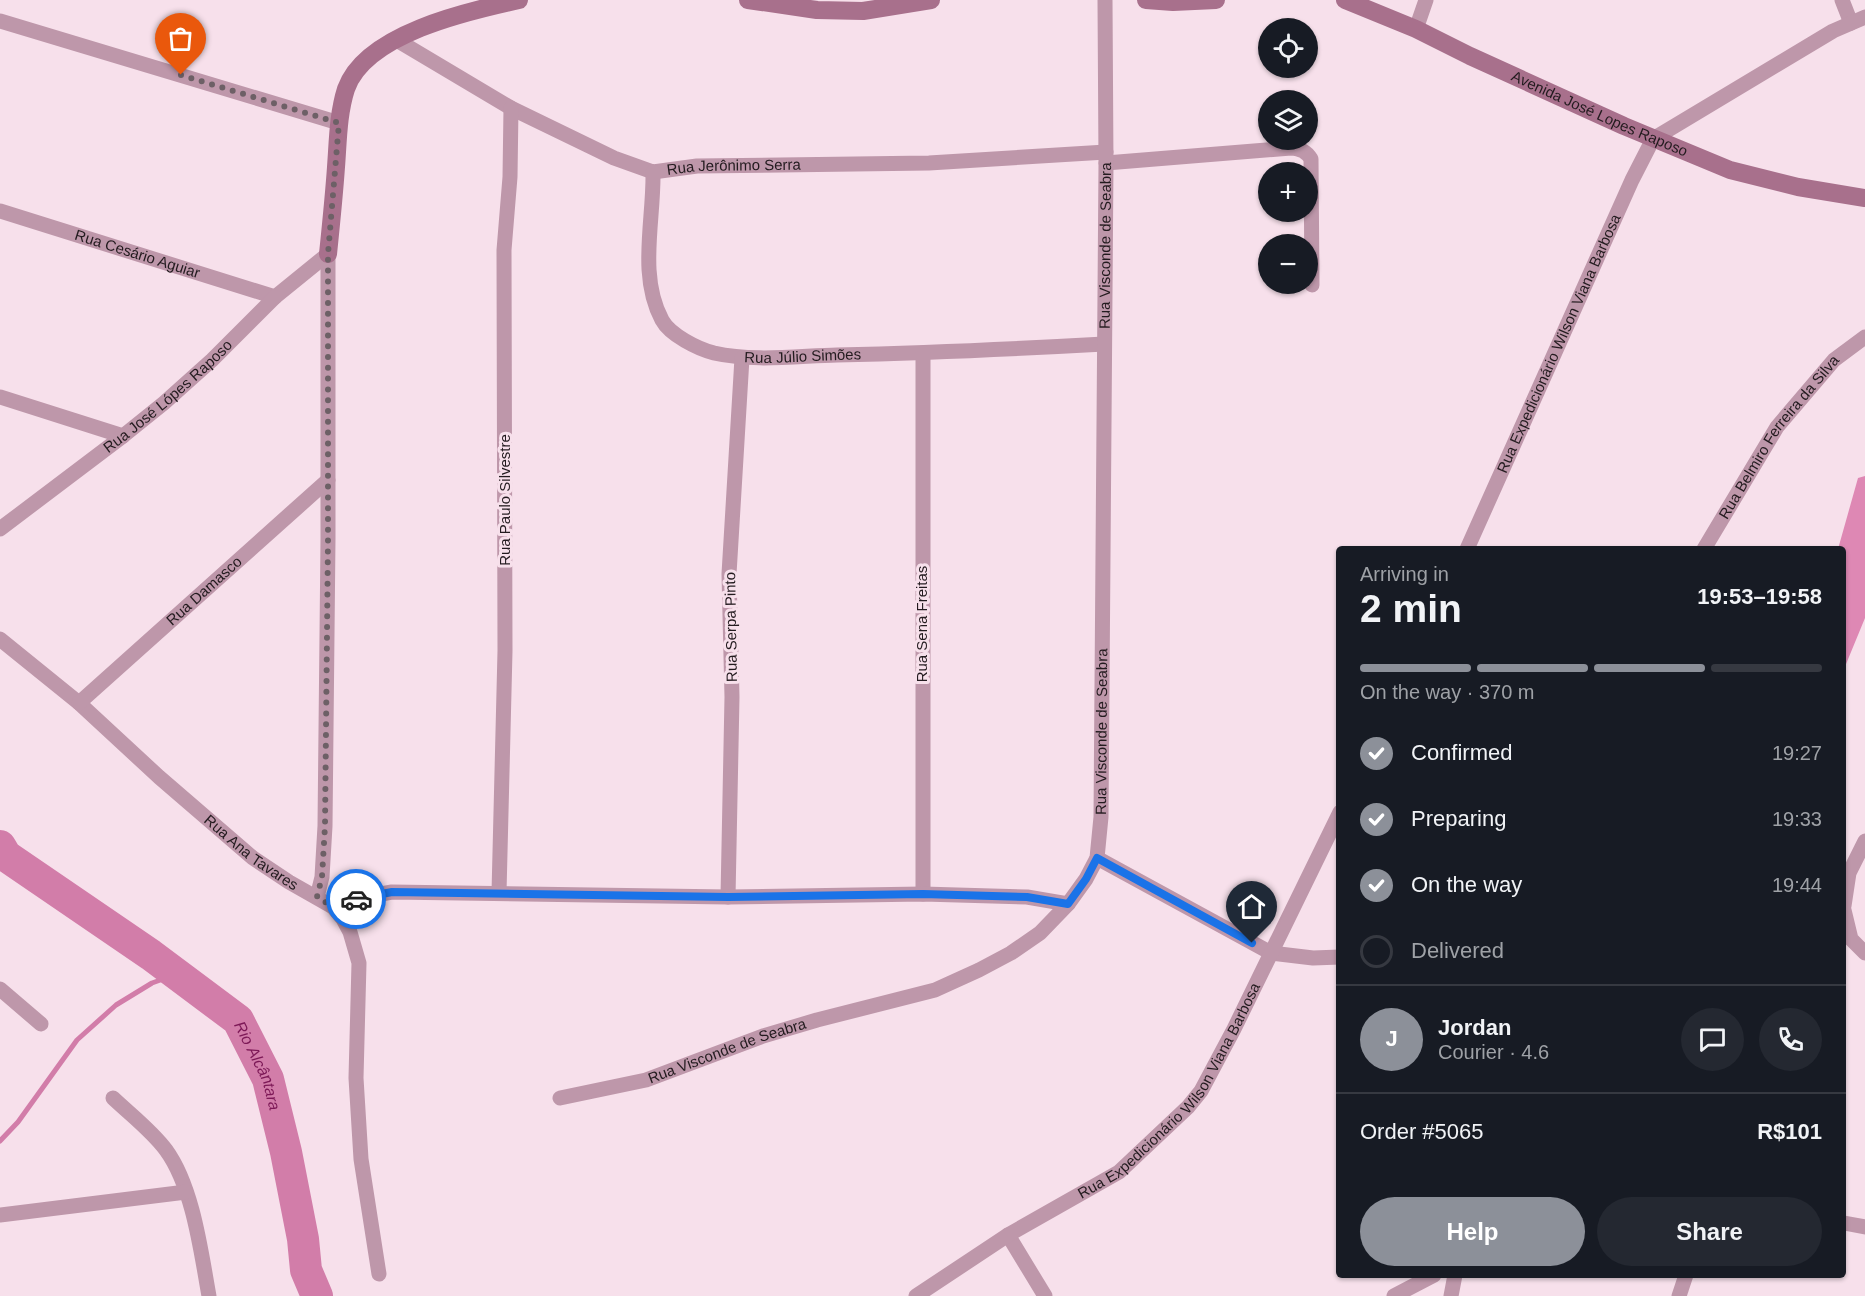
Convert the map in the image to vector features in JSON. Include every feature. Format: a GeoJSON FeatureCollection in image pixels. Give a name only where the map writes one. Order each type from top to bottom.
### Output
{"type":"FeatureCollection","features":[{"type":"Feature","properties":{"kind":"street"},"geometry":{"type":"LineString","coordinates":[[317,897],[322,877],[325,826],[328,254],[339,123],[346,88],[365,61],[395,39],[475,9],[519,0]]}},
{"type":"Feature","properties":{"kind":"street"},"geometry":{"type":"LineString","coordinates":[[748,0],[817,10],[863,11],[879,5],[931,0]]}},
{"type":"Feature","properties":{"kind":"street","name":"Rua Visconde de Seabra"},"geometry":{"type":"LineString","coordinates":[[560,1098],[646,1080],[763,1036],[935,990],[1011,953],[1040,933],[1068,904],[1086,879],[1097,858],[1101,817],[1105,0]]}},
{"type":"Feature","properties":{"kind":"street"},"geometry":{"type":"LineString","coordinates":[[1146,0],[1173,2],[1216,0]]}},
{"type":"Feature","properties":{"kind":"street","name":"Avenida José Lopes Raposo"},"geometry":{"type":"LineString","coordinates":[[1346,0],[1416,29],[1653,139],[1730,170],[1798,187],[1865,198]]}},
{"type":"Feature","properties":{"kind":"street"},"geometry":{"type":"LineString","coordinates":[[1416,29],[1426,0]]}},
{"type":"Feature","properties":{"kind":"street"},"geometry":{"type":"LineString","coordinates":[[1653,139],[1833,31],[1858,20],[1842,0]]}},
{"type":"Feature","properties":{"kind":"street"},"geometry":{"type":"LineString","coordinates":[[0,21],[339,123]]}},
{"type":"Feature","properties":{"kind":"street","name":"Rua Jerônimo Serra"},"geometry":{"type":"LineString","coordinates":[[395,39],[511,108],[614,158],[653,172],[697,166],[929,163],[1301,149],[1308,153],[1311,159],[1312,234]]}},
{"type":"Feature","properties":{"kind":"street","name":"Rua Paulo Silvestre"},"geometry":{"type":"LineString","coordinates":[[499,893],[505,651],[504,250],[510,177],[511,108]]}},
{"type":"Feature","properties":{"kind":"street","name":"Rua Expedicionário Wilson Viana Barbosa"},"geometry":{"type":"LineString","coordinates":[[1468,546],[1632,180],[1653,139]]}},
{"type":"Feature","properties":{"kind":"street","name":"Rua Júlio Simões"},"geometry":{"type":"LineString","coordinates":[[653,172],[649,261],[651,293],[663,322],[688,344],[713,353],[742,357],[922,353],[1104,344]]}},
{"type":"Feature","properties":{"kind":"street","name":"Rua Cesário Aguiar"},"geometry":{"type":"LineString","coordinates":[[0,211],[275,297]]}},
{"type":"Feature","properties":{"kind":"street","name":"Rua José Lópes Raposo"},"geometry":{"type":"LineString","coordinates":[[0,530],[123,436],[212,360],[275,297],[328,254]]}},
{"type":"Feature","properties":{"kind":"street","name":"Rua Belmiro Ferreira da Silva"},"geometry":{"type":"LineString","coordinates":[[1706,546],[1777,427],[1834,360],[1865,337]]}},
{"type":"Feature","properties":{"kind":"street","name":"Rua Sena Freitas"},"geometry":{"type":"LineString","coordinates":[[922,353],[923,894]]}},
{"type":"Feature","properties":{"kind":"street","name":"Rua Serpa Pinto"},"geometry":{"type":"LineString","coordinates":[[728,897],[732,697],[729,574],[742,357]]}},
{"type":"Feature","properties":{"kind":"street"},"geometry":{"type":"LineString","coordinates":[[0,398],[123,436]]}},
{"type":"Feature","properties":{"kind":"street","name":"Rua Damasco"},"geometry":{"type":"LineString","coordinates":[[79,703],[328,480]]}},
{"type":"Feature","properties":{"kind":"street","name":"Rua Ana Tavares"},"geometry":{"type":"LineString","coordinates":[[0,639],[79,703],[159,777],[253,858],[333,907],[343,919],[350,932],[359,963],[356,1078],[361,1159],[378,1274]]}},
{"type":"Feature","properties":{"kind":"street","name":"Rua Expedicionário Wilson Viana Barbosa"},"geometry":{"type":"LineString","coordinates":[[916,1296],[1008,1235],[1119,1172],[1188,1107],[1201,1091],[1223,1049],[1336,820]]}},
{"type":"Feature","properties":{"kind":"street"},"geometry":{"type":"LineString","coordinates":[[1846,894],[1849,873],[1865,841]]}},
{"type":"Feature","properties":{"kind":"street"},"geometry":{"type":"LineString","coordinates":[[1097,858],[1271,953],[1313,958],[1336,957]]}},
{"type":"Feature","properties":{"kind":"street"},"geometry":{"type":"LineString","coordinates":[[333,907],[359,898],[392,892],[728,897],[923,894],[1027,897],[1068,904]]}},
{"type":"Feature","properties":{"kind":"street"},"geometry":{"type":"LineString","coordinates":[[1846,917],[1851,939],[1865,953]]}},
{"type":"Feature","properties":{"kind":"street"},"geometry":{"type":"LineString","coordinates":[[0,989],[41,1024]]}},
{"type":"Feature","properties":{"kind":"street"},"geometry":{"type":"LineString","coordinates":[[113,1098],[167,1152],[186,1192],[198,1233],[209,1296]]}},
{"type":"Feature","properties":{"kind":"street"},"geometry":{"type":"LineString","coordinates":[[0,1215],[186,1192]]}},
{"type":"Feature","properties":{"kind":"street"},"geometry":{"type":"LineString","coordinates":[[1846,1223],[1865,1227]]}},
{"type":"Feature","properties":{"kind":"street"},"geometry":{"type":"LineString","coordinates":[[1008,1235],[1045,1296]]}},
{"type":"Feature","properties":{"kind":"street"},"geometry":{"type":"LineString","coordinates":[[1394,1296],[1428,1278]]}},
{"type":"Feature","properties":{"kind":"street"},"geometry":{"type":"LineString","coordinates":[[1451,1296],[1454,1278]]}},
{"type":"Feature","properties":{"kind":"street"},"geometry":{"type":"LineString","coordinates":[[1679,1296],[1685,1278]]}},
{"type":"Feature","properties":{"kind":"shaded area"},"geometry":{"type":"Polygon","coordinates":[[[1865,476],[1865,618],[1846,664],[1846,546],[1839,546],[1858,478],[1865,476]]]}},
{"type":"Feature","properties":{"kind":"waterway","name":"Rio Alcântara"},"geometry":{"type":"LineString","coordinates":[[0,846],[6,856],[151,955],[238,1020],[268,1079],[286,1152],[303,1239],[306,1270],[317,1296]]}},
{"type":"Feature","properties":{"kind":"waterway"},"geometry":{"type":"LineString","coordinates":[[0,1141],[18,1122],[77,1040],[116,1005],[152,983],[177,974]]}},
{"type":"Feature","properties":{"kind":"way so far"},"geometry":{"type":"LineString","coordinates":[[181,75],[339,123],[328,254],[325,826],[322,877],[317,897],[333,907],[356,899]]}},
{"type":"Feature","properties":{"kind":"route"},"geometry":{"type":"LineString","coordinates":[[356,899],[392,892],[728,897],[923,894],[1027,897],[1068,904],[1086,879],[1097,858],[1252,943]]}}]}
